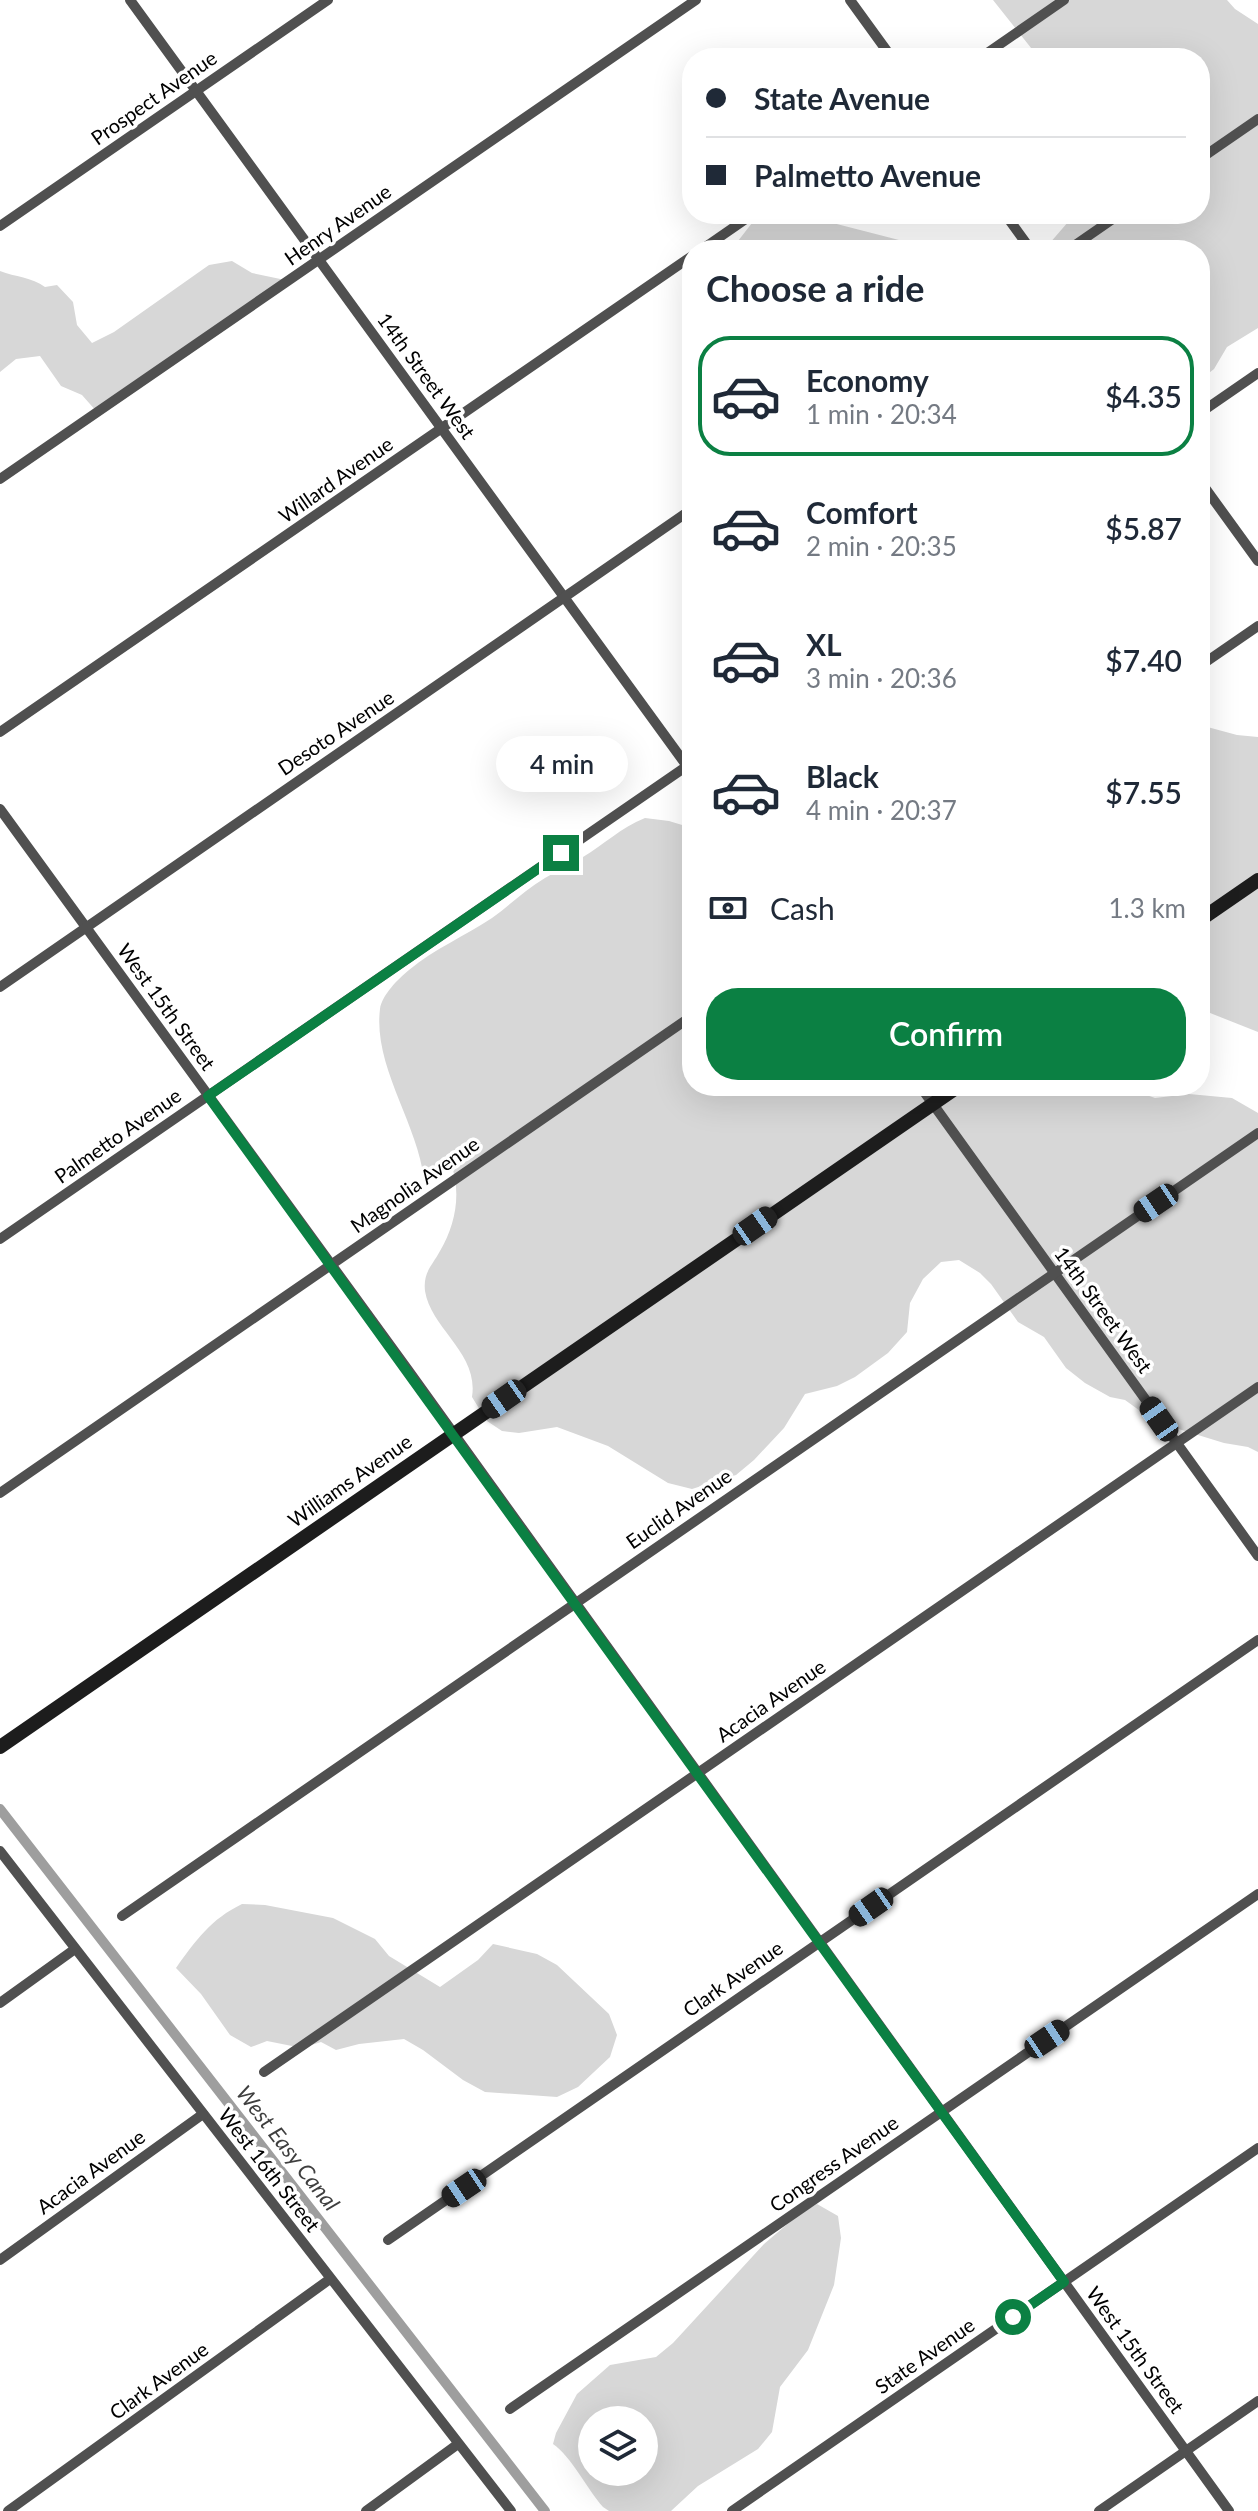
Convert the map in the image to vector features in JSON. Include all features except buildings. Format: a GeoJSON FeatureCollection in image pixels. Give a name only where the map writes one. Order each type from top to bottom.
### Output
{"type":"FeatureCollection","features":[{"type":"Feature","properties":{"kind":"street","name":"14th Street West"},"geometry":{"type":"LineString","coordinates":[[130,0],[682,756]]}},
{"type":"Feature","properties":{"kind":"street","name":"Prospect Avenue"},"geometry":{"type":"LineString","coordinates":[[0,226],[328,0]]}},
{"type":"Feature","properties":{"kind":"street","name":"Henry Avenue"},"geometry":{"type":"LineString","coordinates":[[0,479],[696,0]]}},
{"type":"Feature","properties":{"kind":"street"},"geometry":{"type":"LineString","coordinates":[[850,0],[885,48]]}},
{"type":"Feature","properties":{"kind":"street"},"geometry":{"type":"LineString","coordinates":[[994,48],[1064,0]]}},
{"type":"Feature","properties":{"kind":"street"},"geometry":{"type":"LineString","coordinates":[[1210,152],[1258,119]]}},
{"type":"Feature","properties":{"kind":"street"},"geometry":{"type":"LineString","coordinates":[[715,240],[739,224]]}},
{"type":"Feature","properties":{"kind":"street"},"geometry":{"type":"LineString","coordinates":[[1082,240],[1106,224]]}},
{"type":"Feature","properties":{"kind":"street","name":"Willard Avenue"},"geometry":{"type":"LineString","coordinates":[[0,732],[682,263]]}},
{"type":"Feature","properties":{"kind":"street"},"geometry":{"type":"LineString","coordinates":[[1210,406],[1258,373]]}},
{"type":"Feature","properties":{"kind":"street"},"geometry":{"type":"LineString","coordinates":[[1210,495],[1258,561]]}},
{"type":"Feature","properties":{"kind":"street","name":"Desoto Avenue"},"geometry":{"type":"LineString","coordinates":[[0,987],[682,516]]}},
{"type":"Feature","properties":{"kind":"street"},"geometry":{"type":"LineString","coordinates":[[1210,659],[1258,626]]}},
{"type":"Feature","properties":{"kind":"street","name":"Palmetto Avenue"},"geometry":{"type":"LineString","coordinates":[[0,1239],[682,772]]}},
{"type":"Feature","properties":{"kind":"street","name":"West 15th Street"},"geometry":{"type":"LineString","coordinates":[[0,809],[1229,2511]]}},
{"type":"Feature","properties":{"kind":"street"},"geometry":{"type":"LineString","coordinates":[[1210,913],[1258,880]]}},
{"type":"Feature","properties":{"kind":"street","name":"Magnolia Avenue"},"geometry":{"type":"LineString","coordinates":[[0,1493],[682,1023]]}},
{"type":"Feature","properties":{"kind":"street","name":"14th Street West"},"geometry":{"type":"LineString","coordinates":[[927,1096],[1258,1556]]}},
{"type":"Feature","properties":{"kind":"street","name":"Williams Avenue"},"geometry":{"type":"LineString","coordinates":[[0,1747],[945,1096]]}},
{"type":"Feature","properties":{"kind":"street","name":"Euclid Avenue"},"geometry":{"type":"LineString","coordinates":[[122,1916],[1258,1133]]}},
{"type":"Feature","properties":{"kind":"street","name":"Acacia Avenue"},"geometry":{"type":"LineString","coordinates":[[264,2072],[1258,1387]]}},
{"type":"Feature","properties":{"kind":"street","name":"Clark Avenue"},"geometry":{"type":"LineString","coordinates":[[388,2240],[1258,1640]]}},
{"type":"Feature","properties":{"kind":"street","name":"West 16th Street"},"geometry":{"type":"LineString","coordinates":[[0,1851],[511,2511]]}},
{"type":"Feature","properties":{"kind":"street","name":"Congress Avenue"},"geometry":{"type":"LineString","coordinates":[[510,2409],[1258,1894]]}},
{"type":"Feature","properties":{"kind":"street"},"geometry":{"type":"LineString","coordinates":[[0,2003],[75,1949]]}},
{"type":"Feature","properties":{"kind":"street","name":"Acacia Avenue"},"geometry":{"type":"LineString","coordinates":[[0,2260],[203,2114]]}},
{"type":"Feature","properties":{"kind":"street","name":"State Avenue"},"geometry":{"type":"LineString","coordinates":[[732,2511],[1258,2148]]}},
{"type":"Feature","properties":{"kind":"street","name":"Clark Avenue"},"geometry":{"type":"LineString","coordinates":[[8,2511],[330,2279]]}},
{"type":"Feature","properties":{"kind":"street"},"geometry":{"type":"LineString","coordinates":[[1099,2511],[1258,2401]]}},
{"type":"Feature","properties":{"kind":"street"},"geometry":{"type":"LineString","coordinates":[[366,2511],[458,2444]]}},
{"type":"Feature","properties":{"kind":"shaded area"},"geometry":{"type":"Polygon","coordinates":[[[993,0],[1227,0],[1258,24],[1258,328],[1227,347],[1210,372],[1210,240],[1052,240],[1066,224],[1210,224],[1210,48],[1031,48],[993,0]]]}},
{"type":"Feature","properties":{"kind":"shaded area"},"geometry":{"type":"Polygon","coordinates":[[[751,224],[837,224],[899,240],[739,240],[751,224]]]}},
{"type":"Feature","properties":{"kind":"shaded area"},"geometry":{"type":"Polygon","coordinates":[[[232,261],[252,273],[290,281],[97,412],[82,395],[61,386],[40,356],[16,359],[0,372],[0,271],[45,287],[57,285],[73,302],[77,325],[92,343],[114,332],[209,265],[232,261]]]}},
{"type":"Feature","properties":{"kind":"shaded area"},"geometry":{"type":"Polygon","coordinates":[[[1210,728],[1258,737],[1258,874],[1210,907],[1210,728]]]}},
{"type":"Feature","properties":{"kind":"shaded area"},"geometry":{"type":"Polygon","coordinates":[[[645,818],[682,825],[682,1096],[935,1096],[480,1410],[472,1397],[472,1381],[462,1354],[436,1317],[425,1291],[427,1274],[446,1241],[456,1207],[454,1172],[450,1161],[424,1179],[413,1136],[383,1052],[381,1004],[396,983],[419,962],[492,918],[538,882],[578,860],[645,818]]]}},
{"type":"Feature","properties":{"kind":"shaded area"},"geometry":{"type":"Polygon","coordinates":[[[1258,886],[1258,1032],[1210,1013],[1210,919],[1258,886]]]}},
{"type":"Feature","properties":{"kind":"shaded area"},"geometry":{"type":"Polygon","coordinates":[[[953,1096],[1210,1096],[1232,1098],[1258,1113],[1258,1452],[1172,1427],[1125,1400],[1110,1397],[1085,1383],[1066,1368],[1044,1337],[1018,1322],[980,1273],[959,1260],[941,1262],[923,1279],[910,1303],[907,1332],[888,1353],[837,1386],[805,1394],[784,1428],[736,1475],[692,1489],[668,1483],[608,1446],[557,1427],[519,1433],[502,1431],[486,1418],[953,1096]]]}},
{"type":"Feature","properties":{"kind":"shaded area"},"geometry":{"type":"Polygon","coordinates":[[[242,1904],[265,1905],[333,1918],[375,1939],[389,1956],[440,1987],[478,1960],[493,1944],[537,1954],[557,1965],[609,2014],[617,2035],[610,2057],[578,2087],[557,2097],[485,2092],[404,2039],[336,2050],[321,2042],[302,2048],[267,2041],[251,2047],[230,2035],[201,1994],[176,1968],[213,1923],[242,1904]]]}},
{"type":"Feature","properties":{"kind":"shaded area"},"geometry":{"type":"Polygon","coordinates":[[[817,2204],[838,2216],[841,2238],[834,2285],[808,2350],[780,2387],[772,2432],[758,2449],[698,2486],[671,2511],[609,2511],[587,2486],[658,2486],[658,2406],[578,2406],[578,2473],[553,2444],[577,2394],[610,2365],[656,2357],[673,2343],[764,2244],[798,2215],[817,2204]]]}},
{"type":"Feature","properties":{"kind":"waterway","name":"West Easy Canal"},"geometry":{"type":"LineString","coordinates":[[0,1809],[545,2511]]}},
{"type":"Feature","properties":{"kind":"route"},"geometry":{"type":"LineString","coordinates":[[561,853],[208,1096],[1064,2282],[1013,2317]]}}]}
